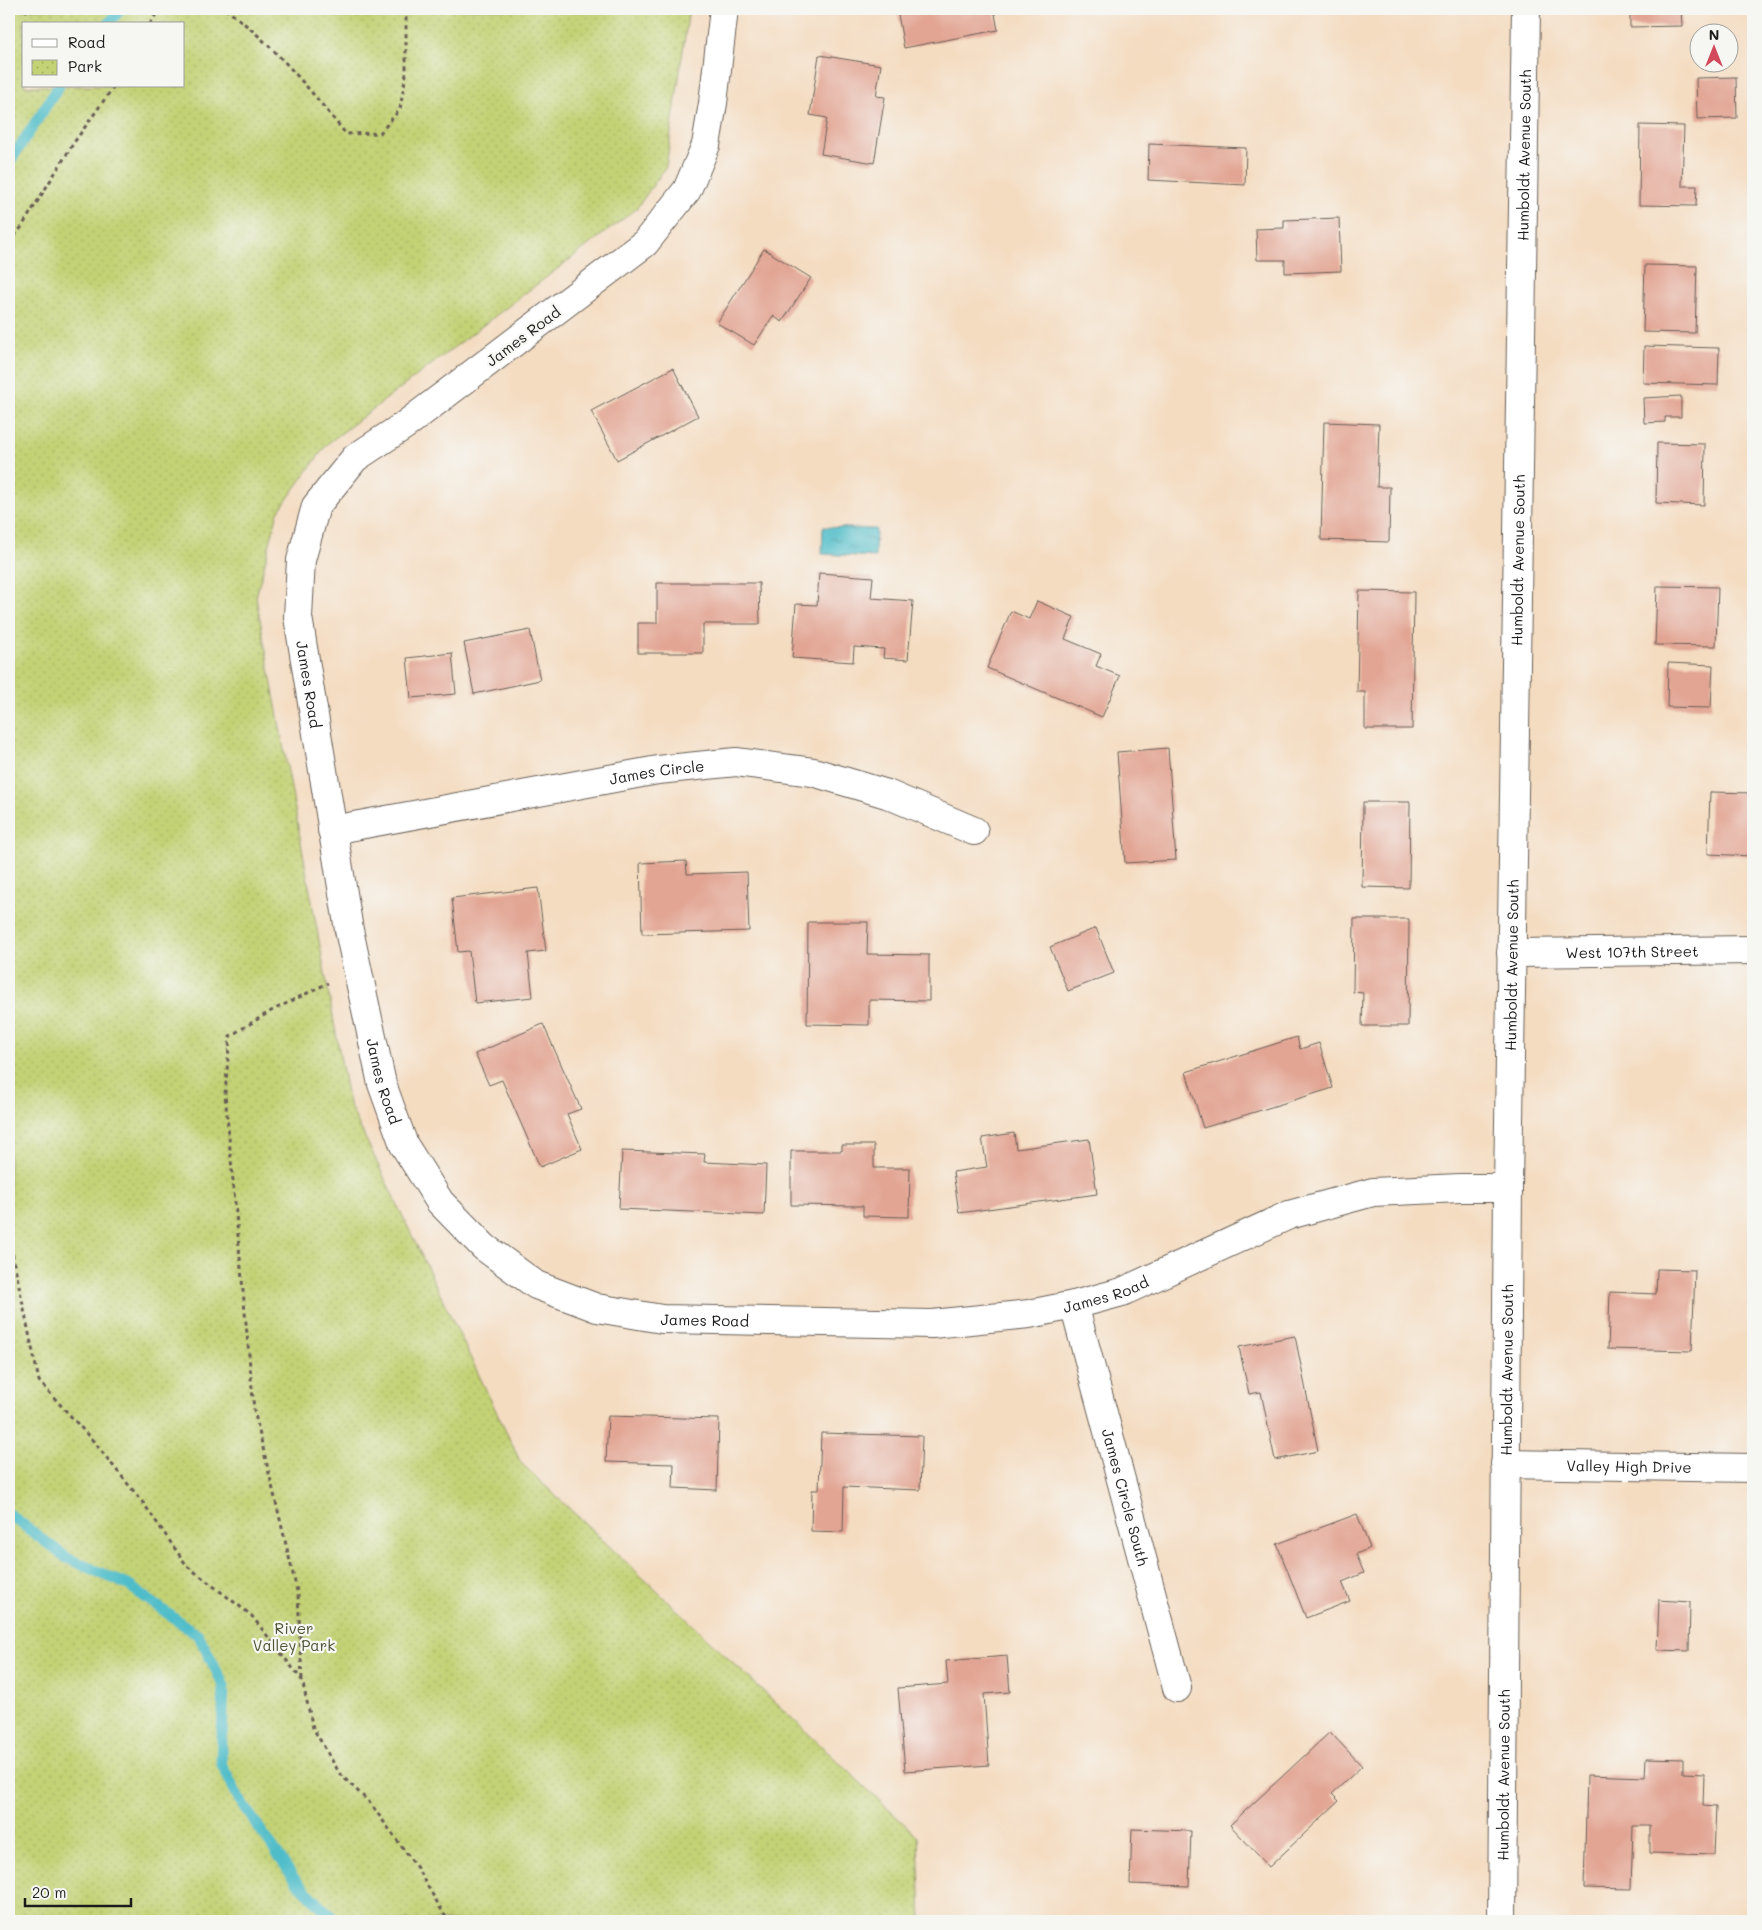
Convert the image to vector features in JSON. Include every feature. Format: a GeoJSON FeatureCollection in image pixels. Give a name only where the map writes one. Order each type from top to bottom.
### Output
{"type":"FeatureCollection","features":[{"type":"Feature","properties":{"kind":"street","name":"James Road"},"geometry":{"type":"LineString","coordinates":[[724,9],[706,145],[687,190],[645,243],[405,425],[355,458],[316,506],[300,560],[298,617],[332,830],[382,1084],[404,1145],[440,1202],[484,1247],[536,1285],[597,1308],[662,1319],[932,1324],[1029,1314],[1074,1305],[1122,1292],[1290,1215],[1373,1192],[1508,1188]]}},
{"type":"Feature","properties":{"kind":"street","name":"Humboldt Avenue South"},"geometry":{"type":"LineString","coordinates":[[1502,1921],[1508,1188],[1526,9]]}},
{"type":"Feature","properties":{"kind":"street","name":"James Circle"},"geometry":{"type":"LineString","coordinates":[[332,830],[658,770],[736,762],[813,772],[887,794],[974,831]]}},
{"type":"Feature","properties":{"kind":"street","name":"West 107th Street"},"geometry":{"type":"LineString","coordinates":[[1511,953],[1753,950]]}},
{"type":"Feature","properties":{"kind":"street","name":"James Circle South"},"geometry":{"type":"LineString","coordinates":[[1074,1305],[1177,1688]]}},
{"type":"Feature","properties":{"kind":"street","name":"Valley High Drive"},"geometry":{"type":"LineString","coordinates":[[1505,1464],[1753,1468]]}},
{"type":"Feature","properties":{"kind":"path"},"geometry":{"type":"LineString","coordinates":[[24,9],[26,12],[50,9]]}},
{"type":"Feature","properties":{"kind":"path"},"geometry":{"type":"LineString","coordinates":[[151,22],[159,9]]}},
{"type":"Feature","properties":{"kind":"path"},"geometry":{"type":"LineString","coordinates":[[225,9],[290,67],[346,134],[380,133],[400,109],[406,74],[406,9]]}},
{"type":"Feature","properties":{"kind":"path"},"geometry":{"type":"LineString","coordinates":[[9,242],[21,228],[73,144],[113,88]]}},
{"type":"Feature","properties":{"kind":"path"},"geometry":{"type":"LineString","coordinates":[[358,968],[271,1011],[230,1036],[225,1094],[254,1410],[298,1595],[302,1680],[313,1728],[340,1774],[371,1804],[417,1868],[448,1921]]}},
{"type":"Feature","properties":{"kind":"path"},"geometry":{"type":"LineString","coordinates":[[9,1238],[39,1381],[132,1488],[188,1566],[251,1615],[302,1680]]}},
{"type":"Feature","properties":{"kind":"green space","name":"River Valley Park"},"geometry":{"type":"Polygon","coordinates":[[[9,9],[689,9],[666,167],[636,209],[327,444],[278,512],[256,597],[349,1104],[521,1463],[918,1837],[921,1921],[9,1921],[9,9]]]}},
{"type":"Feature","properties":{"kind":"water"},"geometry":{"type":"Polygon","coordinates":[[[823,527],[876,529],[875,557],[822,554],[823,527]]]}},
{"type":"Feature","properties":{"kind":"building"},"geometry":{"type":"Polygon","coordinates":[[[897,9],[994,9],[998,30],[904,48],[897,9]]]}},
{"type":"Feature","properties":{"kind":"building"},"geometry":{"type":"Polygon","coordinates":[[[1630,9],[1681,9],[1682,26],[1630,27],[1630,9]]]}},
{"type":"Feature","properties":{"kind":"building"},"geometry":{"type":"Polygon","coordinates":[[[819,55],[881,65],[876,96],[885,97],[874,163],[821,154],[827,118],[810,115],[819,55]]]}},
{"type":"Feature","properties":{"kind":"building"},"geometry":{"type":"Polygon","coordinates":[[[1736,77],[1737,118],[1697,119],[1696,78],[1736,77]]]}},
{"type":"Feature","properties":{"kind":"building"},"geometry":{"type":"Polygon","coordinates":[[[1640,125],[1684,126],[1682,186],[1697,186],[1696,206],[1639,205],[1640,125]]]}},
{"type":"Feature","properties":{"kind":"building"},"geometry":{"type":"Polygon","coordinates":[[[1149,144],[1246,148],[1245,185],[1148,180],[1149,144]]]}},
{"type":"Feature","properties":{"kind":"building"},"geometry":{"type":"Polygon","coordinates":[[[1339,218],[1341,271],[1285,273],[1285,260],[1257,260],[1256,229],[1284,228],[1284,220],[1339,218]]]}},
{"type":"Feature","properties":{"kind":"building"},"geometry":{"type":"Polygon","coordinates":[[[764,249],[811,278],[782,322],[773,316],[754,345],[717,323],[764,249]]]}},
{"type":"Feature","properties":{"kind":"building"},"geometry":{"type":"Polygon","coordinates":[[[1645,265],[1697,266],[1695,333],[1643,332],[1645,265]]]}},
{"type":"Feature","properties":{"kind":"building"},"geometry":{"type":"Polygon","coordinates":[[[1644,346],[1719,348],[1718,385],[1643,383],[1644,346]]]}},
{"type":"Feature","properties":{"kind":"building"},"geometry":{"type":"Polygon","coordinates":[[[673,368],[698,416],[617,460],[591,411],[673,368]]]}},
{"type":"Feature","properties":{"kind":"building"},"geometry":{"type":"Polygon","coordinates":[[[1681,396],[1681,417],[1665,417],[1665,422],[1644,423],[1643,398],[1681,396]]]}},
{"type":"Feature","properties":{"kind":"building"},"geometry":{"type":"Polygon","coordinates":[[[1324,422],[1379,424],[1377,487],[1390,487],[1389,542],[1321,540],[1324,422]]]}},
{"type":"Feature","properties":{"kind":"building"},"geometry":{"type":"Polygon","coordinates":[[[1657,443],[1705,444],[1704,505],[1656,503],[1657,443]]]}},
{"type":"Feature","properties":{"kind":"building"},"geometry":{"type":"Polygon","coordinates":[[[819,573],[873,577],[871,598],[913,601],[908,660],[883,658],[884,649],[854,647],[853,662],[792,658],[796,604],[817,605],[819,573]]]}},
{"type":"Feature","properties":{"kind":"building"},"geometry":{"type":"Polygon","coordinates":[[[657,583],[759,583],[760,624],[703,624],[703,653],[638,653],[638,623],[657,623],[657,583]]]}},
{"type":"Feature","properties":{"kind":"building"},"geometry":{"type":"Polygon","coordinates":[[[1657,586],[1718,587],[1716,646],[1655,645],[1657,586]]]}},
{"type":"Feature","properties":{"kind":"building"},"geometry":{"type":"Polygon","coordinates":[[[1359,591],[1414,592],[1412,729],[1365,729],[1365,692],[1357,692],[1359,591]]]}},
{"type":"Feature","properties":{"kind":"building"},"geometry":{"type":"Polygon","coordinates":[[[1037,601],[1074,617],[1065,639],[1101,654],[1096,666],[1120,676],[1102,717],[987,668],[1011,611],[1029,619],[1037,601]]]}},
{"type":"Feature","properties":{"kind":"building"},"geometry":{"type":"Polygon","coordinates":[[[530,630],[540,680],[474,694],[464,643],[530,630]]]}},
{"type":"Feature","properties":{"kind":"building"},"geometry":{"type":"Polygon","coordinates":[[[452,653],[456,694],[411,698],[407,658],[452,653]]]}},
{"type":"Feature","properties":{"kind":"building"},"geometry":{"type":"Polygon","coordinates":[[[1668,663],[1713,665],[1711,708],[1667,707],[1668,663]]]}},
{"type":"Feature","properties":{"kind":"building"},"geometry":{"type":"Polygon","coordinates":[[[1168,748],[1176,860],[1125,863],[1117,752],[1168,748]]]}},
{"type":"Feature","properties":{"kind":"building"},"geometry":{"type":"Polygon","coordinates":[[[1710,792],[1753,793],[1753,856],[1708,854],[1710,792]]]}},
{"type":"Feature","properties":{"kind":"building"},"geometry":{"type":"Polygon","coordinates":[[[1363,802],[1410,802],[1409,888],[1362,887],[1363,802]]]}},
{"type":"Feature","properties":{"kind":"building"},"geometry":{"type":"Polygon","coordinates":[[[686,861],[687,874],[747,872],[749,931],[642,934],[640,863],[686,861]]]}},
{"type":"Feature","properties":{"kind":"building"},"geometry":{"type":"Polygon","coordinates":[[[538,888],[546,951],[528,953],[533,997],[475,1003],[469,951],[458,952],[452,898],[538,888]]]}},
{"type":"Feature","properties":{"kind":"building"},"geometry":{"type":"Polygon","coordinates":[[[1354,919],[1409,919],[1408,1026],[1362,1026],[1363,993],[1353,992],[1354,919]]]}},
{"type":"Feature","properties":{"kind":"building"},"geometry":{"type":"Polygon","coordinates":[[[808,922],[868,922],[867,954],[929,955],[929,1001],[869,1000],[869,1025],[807,1024],[808,922]]]}},
{"type":"Feature","properties":{"kind":"building"},"geometry":{"type":"Polygon","coordinates":[[[1096,928],[1114,973],[1068,991],[1050,947],[1096,928]]]}},
{"type":"Feature","properties":{"kind":"building"},"geometry":{"type":"Polygon","coordinates":[[[543,1024],[581,1109],[567,1114],[582,1149],[540,1167],[502,1080],[489,1085],[475,1054],[543,1024]]]}},
{"type":"Feature","properties":{"kind":"building"},"geometry":{"type":"Polygon","coordinates":[[[1297,1037],[1300,1049],[1319,1043],[1333,1088],[1203,1128],[1186,1072],[1297,1037]]]}},
{"type":"Feature","properties":{"kind":"building"},"geometry":{"type":"Polygon","coordinates":[[[1014,1133],[1016,1149],[1089,1139],[1097,1194],[959,1213],[953,1172],[987,1167],[982,1138],[1014,1133]]]}},
{"type":"Feature","properties":{"kind":"building"},"geometry":{"type":"Polygon","coordinates":[[[842,1145],[874,1145],[874,1168],[910,1168],[909,1217],[863,1216],[863,1206],[791,1205],[791,1151],[842,1151],[842,1145]]]}},
{"type":"Feature","properties":{"kind":"building"},"geometry":{"type":"Polygon","coordinates":[[[622,1151],[705,1154],[704,1162],[766,1165],[764,1215],[619,1209],[622,1151]]]}},
{"type":"Feature","properties":{"kind":"building"},"geometry":{"type":"Polygon","coordinates":[[[1657,1269],[1695,1270],[1692,1351],[1608,1349],[1610,1292],[1656,1294],[1657,1269]]]}},
{"type":"Feature","properties":{"kind":"building"},"geometry":{"type":"Polygon","coordinates":[[[1295,1336],[1318,1451],[1275,1460],[1261,1392],[1249,1394],[1239,1347],[1295,1336]]]}},
{"type":"Feature","properties":{"kind":"building"},"geometry":{"type":"Polygon","coordinates":[[[608,1416],[719,1419],[717,1490],[673,1488],[674,1464],[606,1462],[608,1416]]]}},
{"type":"Feature","properties":{"kind":"building"},"geometry":{"type":"Polygon","coordinates":[[[821,1433],[922,1436],[920,1490],[844,1487],[843,1532],[811,1531],[812,1490],[819,1490],[821,1433]]]}},
{"type":"Feature","properties":{"kind":"building"},"geometry":{"type":"Polygon","coordinates":[[[1357,1514],[1370,1548],[1356,1554],[1364,1573],[1342,1582],[1350,1601],[1306,1618],[1277,1544],[1357,1514]]]}},
{"type":"Feature","properties":{"kind":"building"},"geometry":{"type":"Polygon","coordinates":[[[1659,1600],[1690,1602],[1689,1651],[1657,1650],[1659,1600]]]}},
{"type":"Feature","properties":{"kind":"building"},"geometry":{"type":"Polygon","coordinates":[[[1007,1656],[1010,1692],[984,1694],[989,1765],[905,1771],[898,1688],[948,1684],[946,1661],[1007,1656]]]}},
{"type":"Feature","properties":{"kind":"building"},"geometry":{"type":"Polygon","coordinates":[[[1330,1732],[1362,1766],[1332,1794],[1339,1801],[1269,1867],[1230,1825],[1330,1732]]]}},
{"type":"Feature","properties":{"kind":"building"},"geometry":{"type":"Polygon","coordinates":[[[1646,1758],[1683,1759],[1683,1773],[1704,1774],[1703,1806],[1716,1807],[1714,1855],[1650,1853],[1650,1826],[1633,1826],[1631,1889],[1584,1888],[1587,1775],[1645,1777],[1646,1758]]]}},
{"type":"Feature","properties":{"kind":"building"},"geometry":{"type":"Polygon","coordinates":[[[1132,1829],[1191,1831],[1189,1886],[1130,1884],[1132,1829]]]}},
{"type":"Feature","properties":{"kind":"waterway"},"geometry":{"type":"LineString","coordinates":[[110,22],[121,9]]}},
{"type":"Feature","properties":{"kind":"waterway"},"geometry":{"type":"LineString","coordinates":[[9,163],[58,88]]}},
{"type":"Feature","properties":{"kind":"waterway"},"geometry":{"type":"LineString","coordinates":[[9,1514],[67,1558],[128,1585],[199,1636],[224,1686],[221,1763],[239,1799],[296,1881],[336,1921]]}}]}
